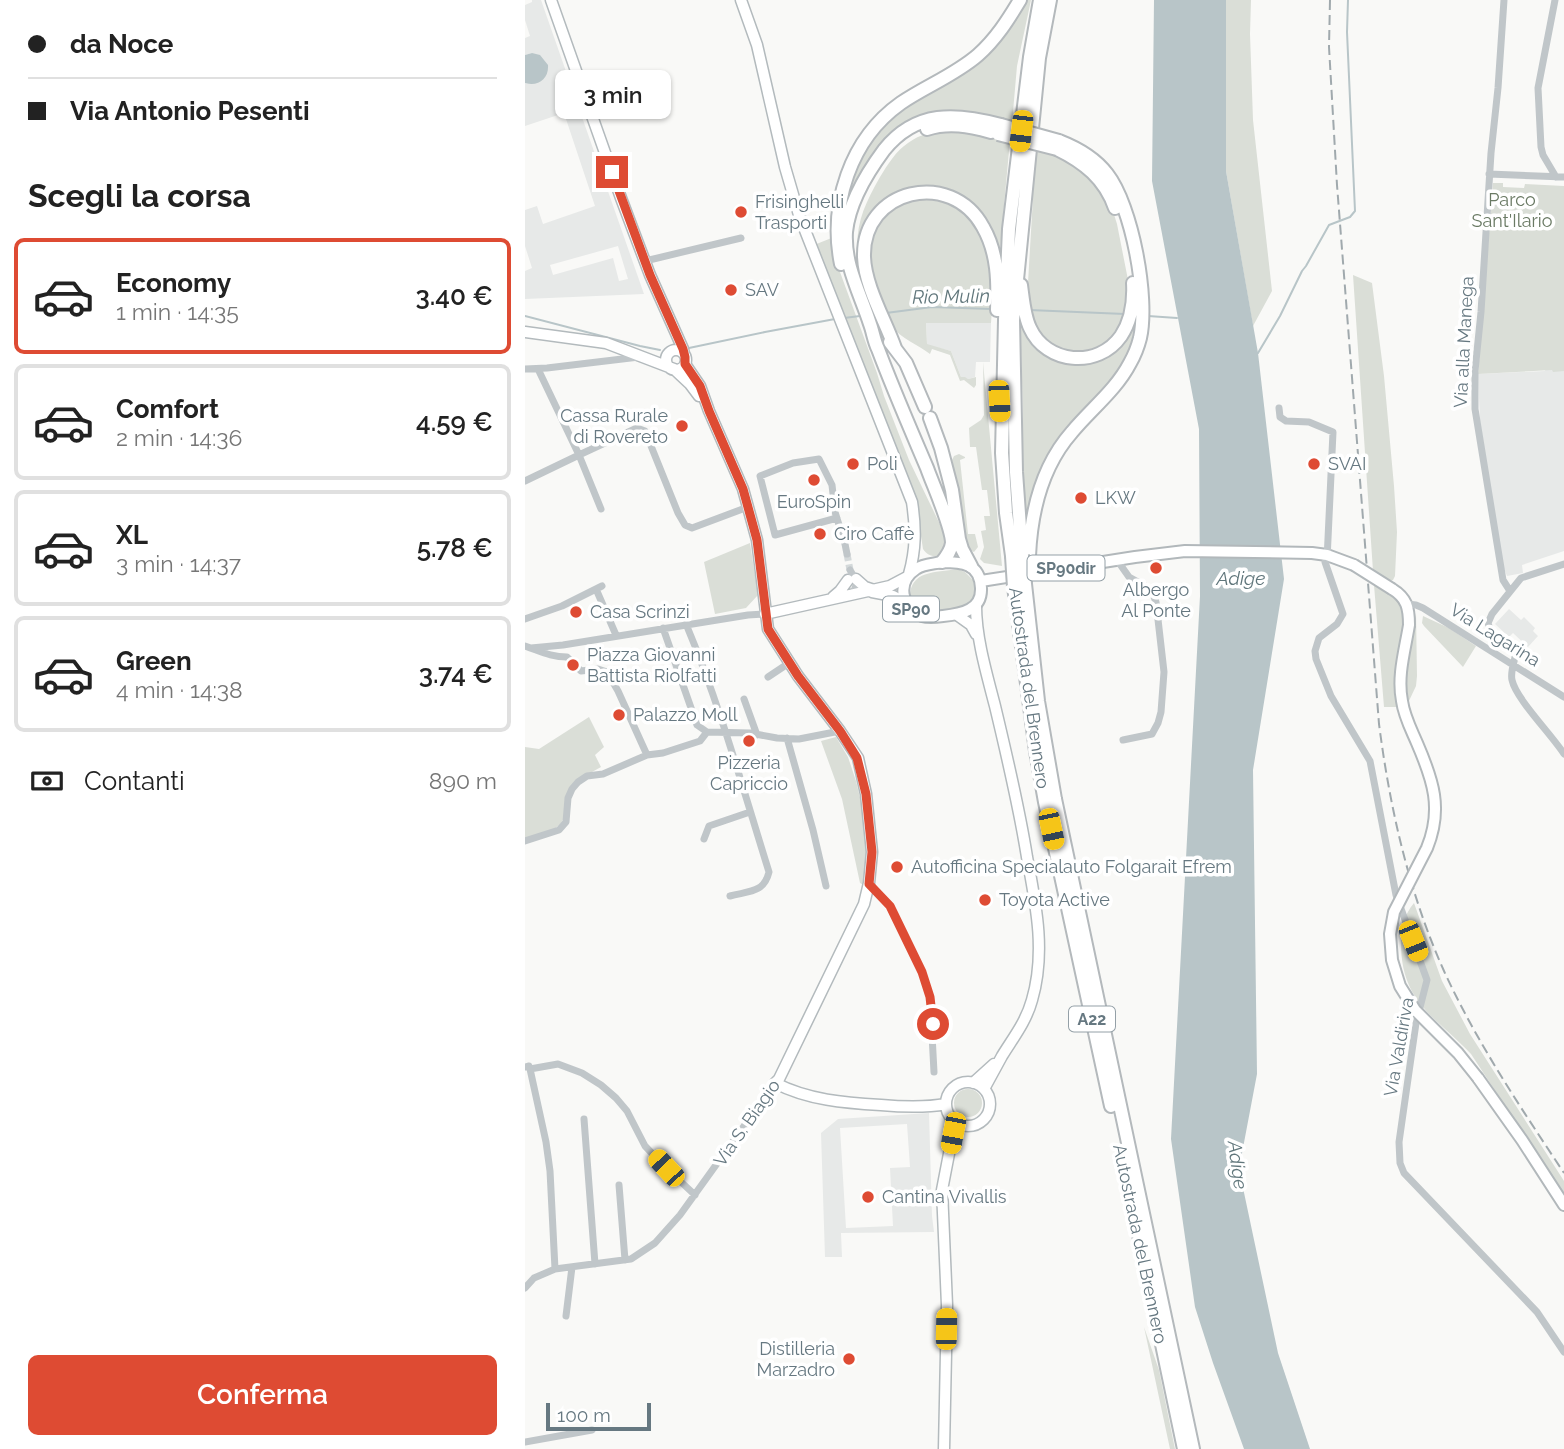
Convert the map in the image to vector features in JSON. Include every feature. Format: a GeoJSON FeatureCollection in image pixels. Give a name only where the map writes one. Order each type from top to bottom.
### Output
{"type":"FeatureCollection","features":[{"type":"Feature","properties":{"kind":"highway"},"geometry":{"type":"LineString","coordinates":[[866,304],[842,270],[837,227],[842,191],[857,154],[873,130],[892,110],[967,64],[990,44],[1020,0]]}},
{"type":"Feature","properties":{"kind":"highway","name":"Autostrada del Brennero"},"geometry":{"type":"LineString","coordinates":[[1010,299],[1009,229],[1030,57],[1040,0]]}},
{"type":"Feature","properties":{"kind":"highway","name":"Autostrada del Brennero"},"geometry":{"type":"LineString","coordinates":[[1021,556],[1006,513],[1002,453],[1005,320],[1023,208],[1039,58],[1050,0]]}},
{"type":"Feature","properties":{"kind":"highway"},"geometry":{"type":"LineString","coordinates":[[971,566],[961,549],[952,490],[941,448],[927,413],[906,363],[883,334],[866,304],[847,258],[846,229],[851,209],[879,157],[897,137],[930,119],[961,117],[999,130],[1081,151],[1108,175],[1119,194],[1134,247],[1137,304],[1135,321],[1140,339],[1119,381],[1070,433],[1052,461],[1041,485],[1030,537],[1021,556]]}},
{"type":"Feature","properties":{"kind":"highway"},"geometry":{"type":"LineString","coordinates":[[938,563],[951,549],[950,531],[934,484],[877,347],[862,324],[866,304],[866,239],[877,217],[902,197],[919,192],[955,198],[977,217],[989,239],[998,276],[1010,299],[1027,319],[1032,332],[1046,349],[1061,356],[1081,358],[1101,353],[1113,345],[1135,321]]}},
{"type":"Feature","properties":{"kind":"highway","name":"Autostrada del Brennero"},"geometry":{"type":"LineString","coordinates":[[1005,320],[1034,738],[1045,802],[1184,1449]]}},
{"type":"Feature","properties":{"kind":"highway","name":"Autostrada del Brennero"},"geometry":{"type":"LineString","coordinates":[[1023,584],[1038,701],[1057,811],[1193,1449]]}},
{"type":"Feature","properties":{"kind":"main road"},"geometry":{"type":"LineString","coordinates":[[525,332],[606,343],[674,369],[680,369],[685,359],[621,198],[551,0]]}},
{"type":"Feature","properties":{"kind":"main road","name":"SP90"},"geometry":{"type":"LineString","coordinates":[[741,0],[757,45],[799,215],[908,489],[916,538],[908,576]]}},
{"type":"Feature","properties":{"kind":"main road"},"geometry":{"type":"LineString","coordinates":[[661,299],[674,337],[667,363],[693,388],[709,411]]}},
{"type":"Feature","properties":{"kind":"main road"},"geometry":{"type":"LineString","coordinates":[[640,357],[655,358],[677,350],[700,386],[709,411]]}},
{"type":"Feature","properties":{"kind":"main road","name":"Via S. Biagio"},"geometry":{"type":"LineString","coordinates":[[709,411],[743,489],[757,540],[768,629],[788,666],[840,731],[857,758],[866,794],[872,852],[864,904],[775,1083]]}},
{"type":"Feature","properties":{"kind":"main road","name":"SP90"},"geometry":{"type":"LineString","coordinates":[[916,538],[925,556],[938,563]]}},
{"type":"Feature","properties":{"kind":"main road","name":"SP90dir"},"geometry":{"type":"LineString","coordinates":[[981,581],[1185,551],[1299,552],[1327,555],[1354,565],[1400,594],[1407,604]]}},
{"type":"Feature","properties":{"kind":"main road"},"geometry":{"type":"LineString","coordinates":[[938,563],[955,562],[971,566],[981,581]]}},
{"type":"Feature","properties":{"kind":"main road","name":"SP90"},"geometry":{"type":"LineString","coordinates":[[938,563],[920,566],[904,581],[903,595],[912,611],[926,617],[957,615],[976,606]]}},
{"type":"Feature","properties":{"kind":"main road"},"geometry":{"type":"LineString","coordinates":[[830,600],[851,575],[871,591],[893,596],[906,603]]}},
{"type":"Feature","properties":{"kind":"main road"},"geometry":{"type":"LineString","coordinates":[[765,614],[890,586],[908,576]]}},
{"type":"Feature","properties":{"kind":"main road","name":"SP90"},"geometry":{"type":"LineString","coordinates":[[962,1125],[976,1124],[987,1115],[989,1102],[983,1089],[1024,1023],[1038,978],[1038,917],[1024,835],[981,649],[976,606],[981,595],[981,581]]}},
{"type":"Feature","properties":{"kind":"main road"},"geometry":{"type":"LineString","coordinates":[[1407,604],[1409,625],[1401,672],[1401,699],[1432,782],[1435,811],[1427,848],[1394,912],[1390,947],[1400,986],[1415,1010],[1458,1053],[1478,1078],[1564,1205]]}},
{"type":"Feature","properties":{"kind":"main road","name":"SP90"},"geometry":{"type":"LineString","coordinates":[[957,615],[971,625],[981,649]]}},
{"type":"Feature","properties":{"kind":"main road","name":"SP90"},"geometry":{"type":"LineString","coordinates":[[946,1104],[954,1087],[967,1082],[973,1083],[1002,1056]]}},
{"type":"Feature","properties":{"kind":"main road"},"geometry":{"type":"LineString","coordinates":[[775,1083],[835,1102],[927,1108],[946,1104],[953,1133],[943,1190],[947,1305],[944,1449]]}},
{"type":"Feature","properties":{"kind":"main road"},"geometry":{"type":"LineString","coordinates":[[973,1083],[983,1089]]}},
{"type":"Feature","properties":{"kind":"main road"},"geometry":{"type":"LineString","coordinates":[[946,1174],[962,1125],[951,1119]]}},
{"type":"Feature","properties":{"kind":"street","name":"Via alla Manega"},"geometry":{"type":"LineString","coordinates":[[1504,0],[1475,371],[1475,409],[1503,580],[1510,591]]}},
{"type":"Feature","properties":{"kind":"street"},"geometry":{"type":"LineString","coordinates":[[1555,0],[1538,88],[1543,155],[1560,177]]}},
{"type":"Feature","properties":{"kind":"street"},"geometry":{"type":"LineString","coordinates":[[1489,174],[1560,177]]}},
{"type":"Feature","properties":{"kind":"street"},"geometry":{"type":"LineString","coordinates":[[645,261],[741,238]]}},
{"type":"Feature","properties":{"kind":"street"},"geometry":{"type":"LineString","coordinates":[[525,369],[640,357]]}},
{"type":"Feature","properties":{"kind":"street"},"geometry":{"type":"LineString","coordinates":[[538,369],[601,509]]}},
{"type":"Feature","properties":{"kind":"street"},"geometry":{"type":"LineString","coordinates":[[1279,408],[1280,417],[1286,421],[1309,422],[1333,432],[1327,555]]}},
{"type":"Feature","properties":{"kind":"street"},"geometry":{"type":"LineString","coordinates":[[525,481],[637,428],[645,431],[685,525],[692,528],[748,507]]}},
{"type":"Feature","properties":{"kind":"street"},"geometry":{"type":"LineString","coordinates":[[837,518],[775,535],[760,476],[793,463],[819,459],[832,485],[837,518],[847,554]]}},
{"type":"Feature","properties":{"kind":"street","name":"Via Valdiriva"},"geometry":{"type":"LineString","coordinates":[[1327,555],[1325,566],[1343,614],[1337,624],[1319,638],[1315,659],[1331,696],[1370,761],[1396,895],[1427,980],[1416,1023],[1408,1073],[1399,1142],[1400,1163],[1404,1173],[1537,1312],[1564,1352]]}},
{"type":"Feature","properties":{"kind":"street"},"geometry":{"type":"LineString","coordinates":[[1117,560],[1129,577],[1147,587],[1155,598],[1164,664],[1158,723],[1152,734],[1123,740]]}},
{"type":"Feature","properties":{"kind":"street"},"geometry":{"type":"LineString","coordinates":[[1564,564],[1521,578],[1488,623],[1491,632],[1516,652],[1511,670],[1514,684],[1527,706],[1564,754]]}},
{"type":"Feature","properties":{"kind":"street"},"geometry":{"type":"LineString","coordinates":[[851,575],[857,586],[853,594]]}},
{"type":"Feature","properties":{"kind":"street"},"geometry":{"type":"LineString","coordinates":[[525,620],[562,606],[599,587],[616,635]]}},
{"type":"Feature","properties":{"kind":"street","name":"Via Lagarina"},"geometry":{"type":"LineString","coordinates":[[1407,604],[1416,604],[1423,608],[1564,697]]}},
{"type":"Feature","properties":{"kind":"street"},"geometry":{"type":"LineString","coordinates":[[528,647],[572,643],[765,614]]}},
{"type":"Feature","properties":{"kind":"street"},"geometry":{"type":"LineString","coordinates":[[686,624],[726,732],[769,872],[767,882],[760,888],[730,896]]}},
{"type":"Feature","properties":{"kind":"street"},"geometry":{"type":"LineString","coordinates":[[663,628],[697,725],[707,732],[799,739],[840,731]]}},
{"type":"Feature","properties":{"kind":"street"},"geometry":{"type":"LineString","coordinates":[[528,647],[555,657],[567,657],[581,671],[607,672],[647,755]]}},
{"type":"Feature","properties":{"kind":"street"},"geometry":{"type":"LineString","coordinates":[[672,656],[698,652]]}},
{"type":"Feature","properties":{"kind":"street"},"geometry":{"type":"LineString","coordinates":[[768,677],[788,666]]}},
{"type":"Feature","properties":{"kind":"street"},"geometry":{"type":"LineString","coordinates":[[744,699],[757,735]]}},
{"type":"Feature","properties":{"kind":"street"},"geometry":{"type":"LineString","coordinates":[[525,841],[559,830],[566,822],[568,798],[572,789],[587,776],[603,774],[647,755],[663,753],[700,741],[707,732]]}},
{"type":"Feature","properties":{"kind":"street"},"geometry":{"type":"LineString","coordinates":[[787,738],[826,886]]}},
{"type":"Feature","properties":{"kind":"street"},"geometry":{"type":"LineString","coordinates":[[704,839],[709,826],[750,812]]}},
{"type":"Feature","properties":{"kind":"street"},"geometry":{"type":"LineString","coordinates":[[869,884],[890,906],[922,972],[930,997],[935,1072]]}},
{"type":"Feature","properties":{"kind":"street"},"geometry":{"type":"LineString","coordinates":[[555,1269],[550,1171],[541,1115],[528,1068],[558,1064],[582,1073],[601,1085],[627,1111],[645,1146],[695,1195]]}},
{"type":"Feature","properties":{"kind":"street","name":"Via S. Biagio"},"geometry":{"type":"LineString","coordinates":[[525,1288],[534,1278],[555,1269],[631,1259],[655,1243],[695,1195],[775,1083]]}},
{"type":"Feature","properties":{"kind":"street"},"geometry":{"type":"LineString","coordinates":[[584,1119],[595,1264]]}},
{"type":"Feature","properties":{"kind":"street"},"geometry":{"type":"LineString","coordinates":[[619,1185],[625,1260]]}},
{"type":"Feature","properties":{"kind":"street"},"geometry":{"type":"LineString","coordinates":[[566,1316],[572,1267]]}},
{"type":"Feature","properties":{"kind":"street"},"geometry":{"type":"LineString","coordinates":[[525,1442],[536,1445],[592,1430]]}},
{"type":"Feature","properties":{"kind":"shaded area"},"geometry":{"type":"Polygon","coordinates":[[[541,0],[644,294],[525,299],[525,271],[532,268],[525,246],[525,210],[537,206],[543,224],[595,206],[564,113],[525,126],[525,83],[530,84],[532,53],[525,55],[525,38],[530,36],[525,20],[525,5],[541,0]],[[618,246],[550,265],[553,275],[613,258],[619,281],[628,279],[618,246]]]}},
{"type":"Feature","properties":{"kind":"shaded area"},"geometry":{"type":"Polygon","coordinates":[[[1564,281],[1564,551],[1522,565],[1523,573],[1507,576],[1503,566],[1480,421],[1478,374],[1545,371],[1564,281]]]}},
{"type":"Feature","properties":{"kind":"shaded area"},"geometry":{"type":"Polygon","coordinates":[[[926,322],[991,323],[990,362],[976,362],[975,377],[961,377],[951,351],[927,345],[926,322]]]}},
{"type":"Feature","properties":{"kind":"shaded area"},"geometry":{"type":"Polygon","coordinates":[[[1509,609],[1521,620],[1524,617],[1535,628],[1533,631],[1538,636],[1528,647],[1513,633],[1509,637],[1495,624],[1509,609]]]}},
{"type":"Feature","properties":{"kind":"shaded area"},"geometry":{"type":"Polygon","coordinates":[[[929,1113],[934,1232],[841,1233],[842,1257],[825,1257],[821,1133],[838,1119],[929,1113]],[[907,1124],[840,1128],[846,1228],[893,1226],[890,1168],[910,1167],[907,1124]]]}},
{"type":"Feature","properties":{"kind":"green space"},"geometry":{"type":"Polygon","coordinates":[[[1023,0],[1031,0],[1017,66],[1012,123],[972,114],[891,136],[841,219],[853,167],[885,121],[946,81],[1023,0]]]}},
{"type":"Feature","properties":{"kind":"green space"},"geometry":{"type":"Polygon","coordinates":[[[1226,0],[1251,0],[1253,120],[1272,291],[1253,326],[1226,171],[1226,0]]]}},
{"type":"Feature","properties":{"kind":"green space"},"geometry":{"type":"Polygon","coordinates":[[[949,129],[1010,140],[999,261],[956,195],[888,201],[859,265],[857,240],[861,219],[886,167],[900,150],[913,140],[927,133],[949,129]]]}},
{"type":"Feature","properties":{"kind":"green space"},"geometry":{"type":"Polygon","coordinates":[[[1042,148],[1081,166],[1111,205],[1117,224],[1130,290],[1129,304],[1116,336],[1097,350],[1064,354],[1037,334],[1027,300],[1033,151],[1042,148]]]}},
{"type":"Feature","properties":{"kind":"green space","name":"Parco Sant'Ilario"},"geometry":{"type":"Polygon","coordinates":[[[1493,183],[1503,183],[1503,187],[1524,188],[1525,184],[1564,186],[1564,371],[1478,374],[1493,183]]]}},
{"type":"Feature","properties":{"kind":"green space"},"geometry":{"type":"Polygon","coordinates":[[[935,197],[961,209],[974,221],[987,248],[992,279],[991,323],[926,323],[927,344],[951,351],[961,377],[976,377],[974,388],[964,380],[960,381],[950,355],[932,349],[930,354],[895,331],[869,267],[872,234],[880,219],[902,201],[935,197]]]}},
{"type":"Feature","properties":{"kind":"green space"},"geometry":{"type":"Polygon","coordinates":[[[834,237],[840,272],[884,396],[909,460],[947,539],[948,546],[939,556],[930,555],[923,549],[915,497],[909,479],[814,245],[834,237]]]}},
{"type":"Feature","properties":{"kind":"green space"},"geometry":{"type":"Polygon","coordinates":[[[1353,275],[1372,283],[1384,376],[1397,532],[1395,576],[1388,582],[1373,571],[1353,275]]]}},
{"type":"Feature","properties":{"kind":"green space"},"geometry":{"type":"Polygon","coordinates":[[[1137,310],[1134,332],[1120,367],[1060,437],[1041,469],[1025,527],[1021,318],[1031,341],[1096,360],[1137,310]]]}},
{"type":"Feature","properties":{"kind":"green space"},"geometry":{"type":"Polygon","coordinates":[[[983,362],[1002,566],[984,563],[980,559],[984,547],[981,531],[986,530],[984,516],[990,516],[987,490],[982,490],[976,447],[970,447],[969,428],[984,415],[983,362]]]}},
{"type":"Feature","properties":{"kind":"green space"},"geometry":{"type":"Polygon","coordinates":[[[959,454],[965,457],[960,460],[968,534],[975,534],[978,547],[974,552],[967,549],[952,460],[959,454]]]}},
{"type":"Feature","properties":{"kind":"green space"},"geometry":{"type":"Polygon","coordinates":[[[750,543],[758,595],[746,608],[715,614],[704,562],[750,543]]]}},
{"type":"Feature","properties":{"kind":"green space"},"geometry":{"type":"Polygon","coordinates":[[[957,569],[965,572],[976,583],[971,602],[955,610],[927,613],[919,610],[910,601],[913,583],[918,578],[957,569]]]}},
{"type":"Feature","properties":{"kind":"green space"},"geometry":{"type":"Polygon","coordinates":[[[1374,585],[1397,599],[1404,610],[1395,675],[1397,707],[1384,707],[1374,585]]]}},
{"type":"Feature","properties":{"kind":"green space"},"geometry":{"type":"Polygon","coordinates":[[[1416,613],[1417,676],[1416,686],[1408,703],[1407,669],[1416,613]]]}},
{"type":"Feature","properties":{"kind":"green space"},"geometry":{"type":"Polygon","coordinates":[[[1423,616],[1449,628],[1476,646],[1463,667],[1424,626],[1423,616]]]}},
{"type":"Feature","properties":{"kind":"green space"},"geometry":{"type":"Polygon","coordinates":[[[589,717],[604,747],[595,755],[601,767],[574,782],[563,820],[556,828],[525,839],[525,747],[539,749],[589,717]]]}},
{"type":"Feature","properties":{"kind":"green space"},"geometry":{"type":"Polygon","coordinates":[[[836,737],[848,757],[864,814],[868,860],[865,886],[860,883],[842,799],[821,741],[836,737]]]}},
{"type":"Feature","properties":{"kind":"green space"},"geometry":{"type":"Polygon","coordinates":[[[1414,903],[1442,981],[1470,1034],[1564,1181],[1564,1195],[1471,1054],[1433,1018],[1414,994],[1407,980],[1401,943],[1404,922],[1414,903]]]}},
{"type":"Feature","properties":{"kind":"green space"},"geometry":{"type":"Polygon","coordinates":[[[968,1089],[978,1093],[982,1103],[978,1113],[968,1117],[958,1113],[954,1103],[958,1093],[968,1089]]]}},
{"type":"Feature","properties":{"kind":"green space"},"geometry":{"type":"Polygon","coordinates":[[[1144,1327],[1159,1370],[1175,1449],[1170,1449],[1144,1327]]]}},
{"type":"Feature","properties":{"kind":"water","name":"Adige"},"geometry":{"type":"Polygon","coordinates":[[[1154,0],[1226,0],[1226,171],[1258,353],[1284,579],[1253,770],[1257,1074],[1239,1169],[1278,1353],[1310,1449],[1244,1449],[1195,1307],[1171,1139],[1200,596],[1199,429],[1152,181],[1154,0]]]}},
{"type":"Feature","properties":{"kind":"water"},"geometry":{"type":"Polygon","coordinates":[[[525,55],[540,55],[548,65],[548,70],[542,81],[530,84],[525,83],[525,55]]]}},
{"type":"Feature","properties":{"kind":"waterway"},"geometry":{"type":"LineString","coordinates":[[1258,353],[1329,225],[1350,217],[1355,211],[1348,0]]}},
{"type":"Feature","properties":{"kind":"waterway","name":"Rio Mulin"},"geometry":{"type":"LineString","coordinates":[[886,313],[932,307],[992,309]]}},
{"type":"Feature","properties":{"kind":"waterway","name":"Rio Mulin"},"geometry":{"type":"LineString","coordinates":[[1029,310],[1125,314]]}},
{"type":"Feature","properties":{"kind":"waterway","name":"Rio Mulin"},"geometry":{"type":"LineString","coordinates":[[525,316],[660,350]]}},
{"type":"Feature","properties":{"kind":"waterway","name":"Rio Mulin"},"geometry":{"type":"LineString","coordinates":[[844,318],[860,316]]}},
{"type":"Feature","properties":{"kind":"waterway","name":"Rio Mulin"},"geometry":{"type":"LineString","coordinates":[[1148,316],[1177,318]]}},
{"type":"Feature","properties":{"kind":"waterway","name":"Rio Mulin"},"geometry":{"type":"LineString","coordinates":[[689,348],[835,319]]}},
{"type":"Feature","properties":{"kind":"tunnel"},"geometry":{"type":"LineString","coordinates":[[847,554],[850,570]]}},
{"type":"Feature","properties":{"kind":"railway"},"geometry":{"type":"LineString","coordinates":[[1330,0],[1329,47],[1337,185],[1379,724],[1395,819],[1411,881],[1444,971],[1485,1049],[1564,1173]]}},
{"type":"Feature","properties":{"kind":"place","name":"Frisinghelli Trasporti"},"geometry":{"type":"Point","coordinates":[741,212]}},
{"type":"Feature","properties":{"kind":"place","name":"SAV"},"geometry":{"type":"Point","coordinates":[731,290]}},
{"type":"Feature","properties":{"kind":"place","name":"Cassa Rurale di Rovereto"},"geometry":{"type":"Point","coordinates":[682,426]}},
{"type":"Feature","properties":{"kind":"place","name":"Poli"},"geometry":{"type":"Point","coordinates":[853,464]}},
{"type":"Feature","properties":{"kind":"place","name":"SVAI"},"geometry":{"type":"Point","coordinates":[1314,464]}},
{"type":"Feature","properties":{"kind":"place","name":"EuroSpin"},"geometry":{"type":"Point","coordinates":[814,480]}},
{"type":"Feature","properties":{"kind":"place","name":"LKW"},"geometry":{"type":"Point","coordinates":[1081,498]}},
{"type":"Feature","properties":{"kind":"place","name":"Ciro Caffè"},"geometry":{"type":"Point","coordinates":[820,534]}},
{"type":"Feature","properties":{"kind":"place","name":"Albergo Al Ponte"},"geometry":{"type":"Point","coordinates":[1156,568]}},
{"type":"Feature","properties":{"kind":"place","name":"Casa Scrinzi"},"geometry":{"type":"Point","coordinates":[576,612]}},
{"type":"Feature","properties":{"kind":"place","name":"Piazza Giovanni Battista Riolfatti"},"geometry":{"type":"Point","coordinates":[573,665]}},
{"type":"Feature","properties":{"kind":"place","name":"Palazzo Moll"},"geometry":{"type":"Point","coordinates":[619,715]}},
{"type":"Feature","properties":{"kind":"place","name":"Pizzeria Capriccio"},"geometry":{"type":"Point","coordinates":[749,741]}},
{"type":"Feature","properties":{"kind":"place","name":"Autofficina Specialauto Folgarait Efrem"},"geometry":{"type":"Point","coordinates":[897,867]}},
{"type":"Feature","properties":{"kind":"place","name":"Toyota Active"},"geometry":{"type":"Point","coordinates":[985,900]}},
{"type":"Feature","properties":{"kind":"place","name":"Cantina Vivallis"},"geometry":{"type":"Point","coordinates":[868,1197]}},
{"type":"Feature","properties":{"kind":"place","name":"Distilleria Marzadro"},"geometry":{"type":"Point","coordinates":[849,1359]}},
{"type":"Feature","properties":{"kind":"route"},"geometry":{"type":"LineString","coordinates":[[612,172],[650,275],[683,349],[685,364],[700,386],[743,489],[757,540],[768,629],[857,758],[866,794],[872,852],[869,884],[890,906],[922,972],[930,997],[933,1024]]}}]}
